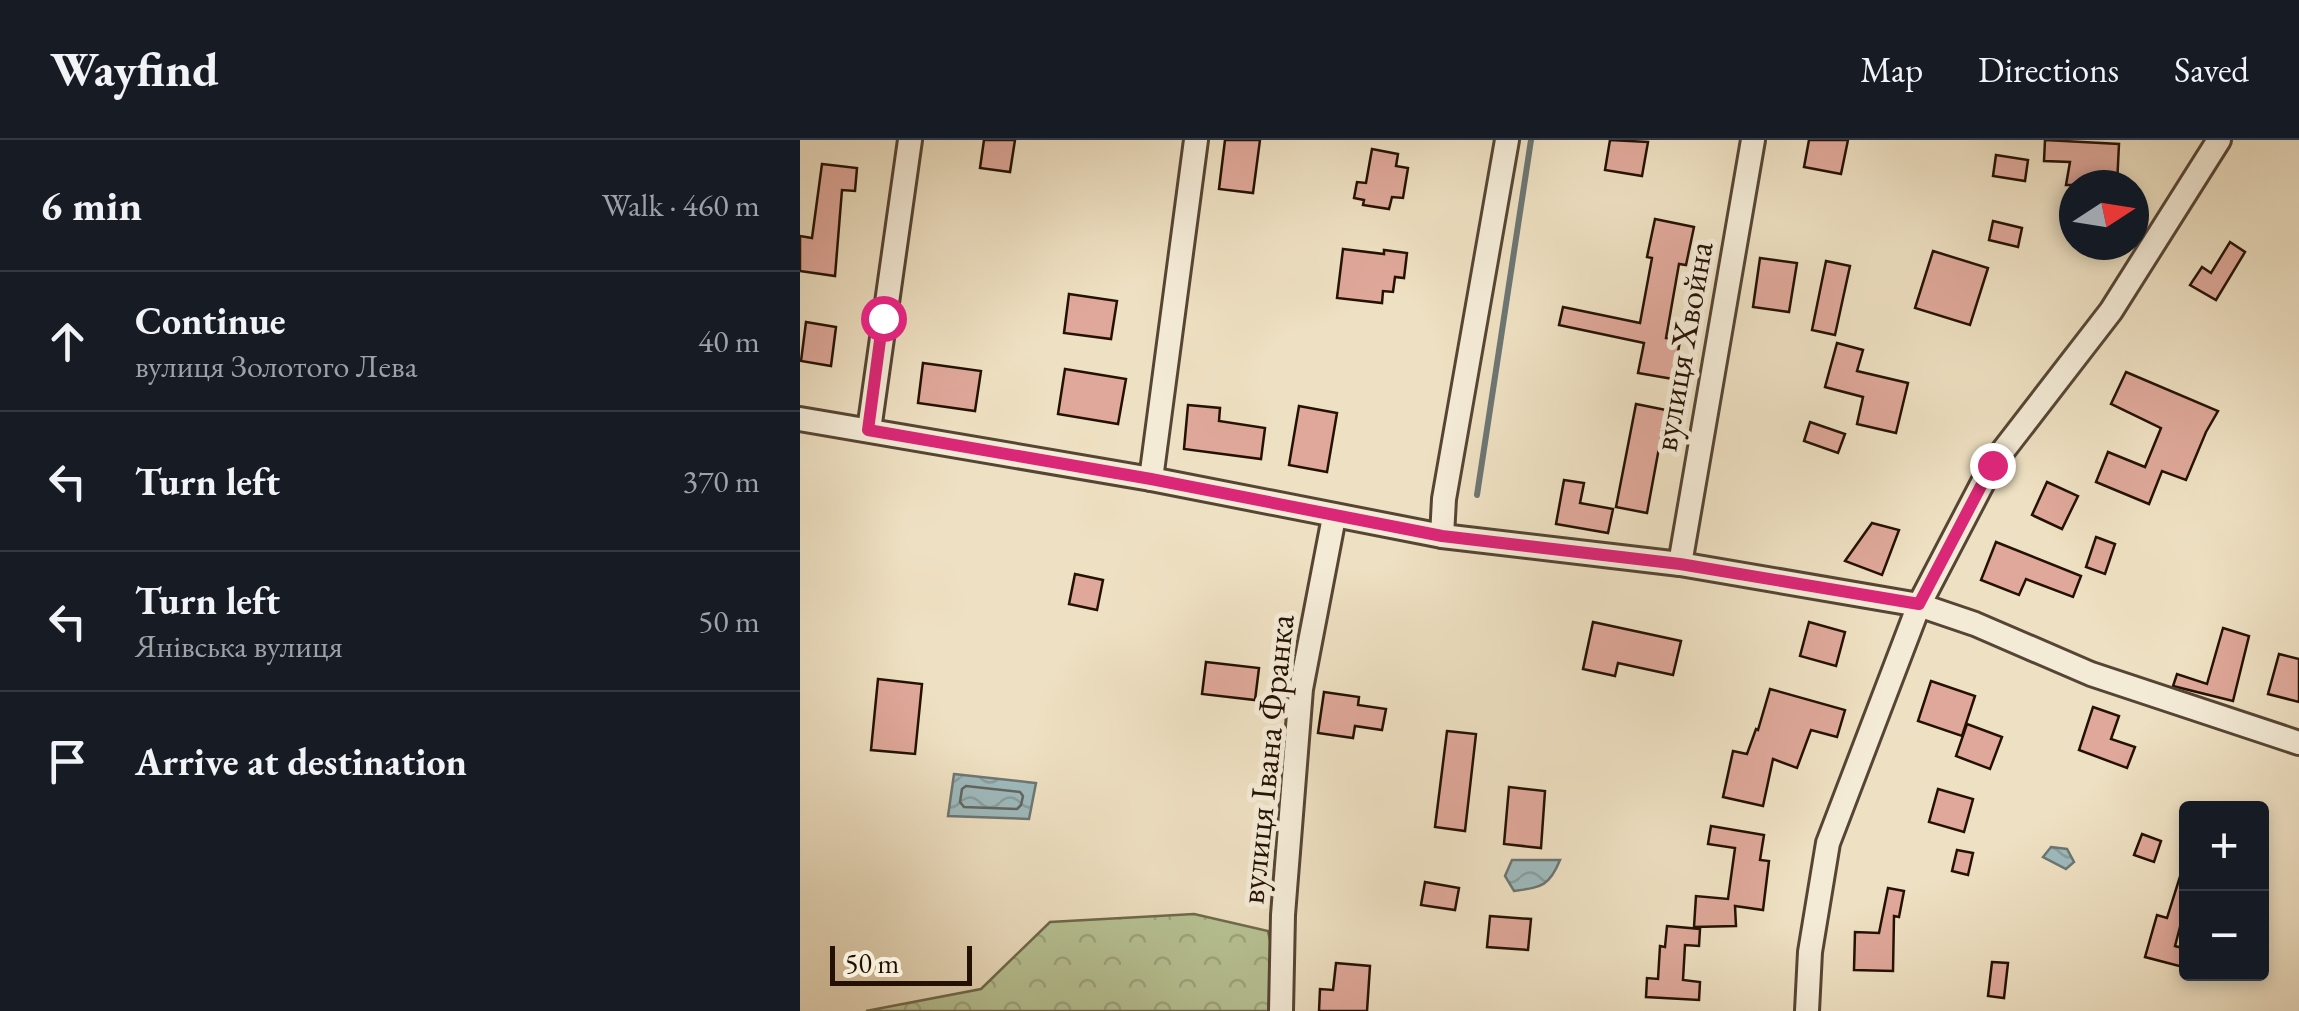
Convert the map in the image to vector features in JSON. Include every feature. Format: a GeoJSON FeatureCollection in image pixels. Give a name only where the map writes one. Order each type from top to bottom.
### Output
{"type":"FeatureCollection","features":[{"type":"Feature","properties":{"kind":"street"},"geometry":{"type":"LineString","coordinates":[[868,430],[910,140]]}},
{"type":"Feature","properties":{"kind":"street"},"geometry":{"type":"LineString","coordinates":[[1151,479],[1196,140]]}},
{"type":"Feature","properties":{"kind":"street"},"geometry":{"type":"LineString","coordinates":[[1442,536],[1444,499],[1507,140]]}},
{"type":"Feature","properties":{"kind":"street","name":"вулиця Хвойна"},"geometry":{"type":"LineString","coordinates":[[1680,564],[1753,140]]}},
{"type":"Feature","properties":{"kind":"street"},"geometry":{"type":"LineString","coordinates":[[1807,1011],[1810,952],[1828,844],[1919,604],[1992,465],[2112,312],[2220,140]]}},
{"type":"Feature","properties":{"kind":"street"},"geometry":{"type":"LineString","coordinates":[[800,419],[1151,479],[1442,536],[1680,564],[1919,604],[2091,674],[2299,744]]}},
{"type":"Feature","properties":{"kind":"street","name":"вулиця Івана Франка"},"geometry":{"type":"LineString","coordinates":[[1282,1011],[1283,915],[1300,690],[1334,517]]}},
{"type":"Feature","properties":{"kind":"green space"},"geometry":{"type":"Polygon","coordinates":[[[1194,914],[1268,931],[1286,1011],[866,1011],[981,989],[1050,922],[1194,914]]]}},
{"type":"Feature","properties":{"kind":"water"},"geometry":{"type":"Polygon","coordinates":[[[954,774],[1036,783],[1029,819],[948,816],[954,774]]]}},
{"type":"Feature","properties":{"kind":"water"},"geometry":{"type":"Polygon","coordinates":[[[2051,847],[2067,849],[2074,862],[2066,869],[2043,857],[2051,847]]]}},
{"type":"Feature","properties":{"kind":"water"},"geometry":{"type":"Polygon","coordinates":[[[1512,860],[1560,860],[1543,884],[1514,891],[1505,876],[1512,860]]]}},
{"type":"Feature","properties":{"kind":"building"},"geometry":{"type":"Polygon","coordinates":[[[984,140],[1015,140],[1010,172],[980,168],[984,140]]]}},
{"type":"Feature","properties":{"kind":"building"},"geometry":{"type":"Polygon","coordinates":[[[1225,140],[1260,140],[1253,193],[1219,189],[1225,140]]]}},
{"type":"Feature","properties":{"kind":"building"},"geometry":{"type":"Polygon","coordinates":[[[1610,140],[1648,142],[1642,176],[1605,170],[1610,140]]]}},
{"type":"Feature","properties":{"kind":"building"},"geometry":{"type":"Polygon","coordinates":[[[1809,140],[1848,140],[1841,174],[1804,167],[1809,140]]]}},
{"type":"Feature","properties":{"kind":"building"},"geometry":{"type":"Polygon","coordinates":[[[2045,140],[2119,144],[2118,170],[2069,170],[2070,162],[2044,161],[2045,140]]]}},
{"type":"Feature","properties":{"kind":"building"},"geometry":{"type":"Polygon","coordinates":[[[1372,149],[1398,154],[1396,166],[1408,168],[1403,198],[1392,197],[1389,209],[1363,205],[1364,200],[1354,198],[1357,182],[1366,183],[1372,149]]]}},
{"type":"Feature","properties":{"kind":"building"},"geometry":{"type":"Polygon","coordinates":[[[1996,155],[2028,160],[2025,181],[1993,176],[1996,155]]]}},
{"type":"Feature","properties":{"kind":"building"},"geometry":{"type":"Polygon","coordinates":[[[822,164],[857,168],[855,191],[842,190],[835,276],[800,271],[800,236],[812,238],[822,164]]]}},
{"type":"Feature","properties":{"kind":"building"},"geometry":{"type":"Polygon","coordinates":[[[1655,219],[1694,227],[1686,265],[1679,264],[1666,338],[1680,341],[1673,379],[1638,373],[1644,343],[1559,325],[1563,307],[1640,323],[1655,219]]]}},
{"type":"Feature","properties":{"kind":"building"},"geometry":{"type":"Polygon","coordinates":[[[1993,221],[2022,228],[2018,247],[1989,240],[1993,221]]]}},
{"type":"Feature","properties":{"kind":"building"},"geometry":{"type":"Polygon","coordinates":[[[2230,242],[2245,252],[2216,300],[2190,285],[2202,267],[2211,273],[2230,242]]]}},
{"type":"Feature","properties":{"kind":"building"},"geometry":{"type":"Polygon","coordinates":[[[1343,249],[1407,253],[1404,278],[1395,277],[1393,292],[1383,291],[1382,303],[1337,298],[1343,249]]]}},
{"type":"Feature","properties":{"kind":"building"},"geometry":{"type":"Polygon","coordinates":[[[1933,251],[1988,268],[1970,325],[1915,308],[1933,251]]]}},
{"type":"Feature","properties":{"kind":"building"},"geometry":{"type":"Polygon","coordinates":[[[1760,258],[1797,263],[1789,312],[1753,307],[1760,258]]]}},
{"type":"Feature","properties":{"kind":"building"},"geometry":{"type":"Polygon","coordinates":[[[1826,261],[1850,266],[1835,335],[1812,330],[1826,261]]]}},
{"type":"Feature","properties":{"kind":"building"},"geometry":{"type":"Polygon","coordinates":[[[1069,294],[1117,301],[1111,339],[1064,333],[1069,294]]]}},
{"type":"Feature","properties":{"kind":"building"},"geometry":{"type":"Polygon","coordinates":[[[806,322],[836,327],[831,366],[801,361],[806,322]]]}},
{"type":"Feature","properties":{"kind":"building"},"geometry":{"type":"Polygon","coordinates":[[[1837,343],[1863,350],[1857,371],[1908,383],[1896,433],[1857,424],[1863,397],[1825,387],[1837,343]]]}},
{"type":"Feature","properties":{"kind":"building"},"geometry":{"type":"Polygon","coordinates":[[[923,363],[981,371],[975,411],[918,403],[923,363]]]}},
{"type":"Feature","properties":{"kind":"building"},"geometry":{"type":"Polygon","coordinates":[[[1065,369],[1126,379],[1118,424],[1058,414],[1065,369]]]}},
{"type":"Feature","properties":{"kind":"building"},"geometry":{"type":"Polygon","coordinates":[[[2126,372],[2218,411],[2186,480],[2162,471],[2149,504],[2096,482],[2108,452],[2145,467],[2161,428],[2111,404],[2126,372]]]}},
{"type":"Feature","properties":{"kind":"building"},"geometry":{"type":"Polygon","coordinates":[[[1636,404],[1666,410],[1647,513],[1616,507],[1636,404]]]}},
{"type":"Feature","properties":{"kind":"building"},"geometry":{"type":"Polygon","coordinates":[[[1188,405],[1220,408],[1219,421],[1265,428],[1261,459],[1184,449],[1188,405]]]}},
{"type":"Feature","properties":{"kind":"building"},"geometry":{"type":"Polygon","coordinates":[[[1299,406],[1337,413],[1327,472],[1289,465],[1299,406]]]}},
{"type":"Feature","properties":{"kind":"building"},"geometry":{"type":"Polygon","coordinates":[[[1810,422],[1845,434],[1838,453],[1804,441],[1810,422]]]}},
{"type":"Feature","properties":{"kind":"building"},"geometry":{"type":"Polygon","coordinates":[[[1564,480],[1584,483],[1580,503],[1613,509],[1608,533],[1556,524],[1564,480]]]}},
{"type":"Feature","properties":{"kind":"building"},"geometry":{"type":"Polygon","coordinates":[[[2047,482],[2078,496],[2062,529],[2032,515],[2047,482]]]}},
{"type":"Feature","properties":{"kind":"building"},"geometry":{"type":"Polygon","coordinates":[[[1872,523],[1899,530],[1882,575],[1845,561],[1872,523]]]}},
{"type":"Feature","properties":{"kind":"building"},"geometry":{"type":"Polygon","coordinates":[[[2096,537],[2115,544],[2105,574],[2086,567],[2096,537]]]}},
{"type":"Feature","properties":{"kind":"building"},"geometry":{"type":"Polygon","coordinates":[[[1996,542],[2081,576],[2073,597],[2026,579],[2019,595],[1981,580],[1996,542]]]}},
{"type":"Feature","properties":{"kind":"building"},"geometry":{"type":"Polygon","coordinates":[[[1075,574],[1103,580],[1097,610],[1069,604],[1075,574]]]}},
{"type":"Feature","properties":{"kind":"building"},"geometry":{"type":"Polygon","coordinates":[[[1593,622],[1681,641],[1673,675],[1618,663],[1615,676],[1583,669],[1593,622]]]}},
{"type":"Feature","properties":{"kind":"building"},"geometry":{"type":"Polygon","coordinates":[[[1809,622],[1845,632],[1836,666],[1800,656],[1809,622]]]}},
{"type":"Feature","properties":{"kind":"building"},"geometry":{"type":"Polygon","coordinates":[[[2223,628],[2249,636],[2233,701],[2173,686],[2177,674],[2207,684],[2223,628]]]}},
{"type":"Feature","properties":{"kind":"building"},"geometry":{"type":"Polygon","coordinates":[[[2279,654],[2299,659],[2299,702],[2268,694],[2279,654]]]}},
{"type":"Feature","properties":{"kind":"building"},"geometry":{"type":"Polygon","coordinates":[[[1206,662],[1259,668],[1255,700],[1202,694],[1206,662]]]}},
{"type":"Feature","properties":{"kind":"building"},"geometry":{"type":"Polygon","coordinates":[[[878,679],[922,684],[915,754],[871,750],[878,679]]]}},
{"type":"Feature","properties":{"kind":"building"},"geometry":{"type":"Polygon","coordinates":[[[1931,681],[1975,696],[1962,736],[1918,721],[1931,681]]]}},
{"type":"Feature","properties":{"kind":"building"},"geometry":{"type":"Polygon","coordinates":[[[1770,689],[1845,710],[1837,737],[1811,730],[1797,768],[1773,759],[1763,806],[1723,797],[1733,751],[1747,754],[1770,689]]]}},
{"type":"Feature","properties":{"kind":"building"},"geometry":{"type":"Polygon","coordinates":[[[1324,692],[1359,697],[1358,705],[1386,709],[1382,730],[1355,726],[1353,738],[1318,733],[1324,692]]]}},
{"type":"Feature","properties":{"kind":"building"},"geometry":{"type":"Polygon","coordinates":[[[2093,707],[2119,716],[2111,739],[2135,747],[2127,768],[2079,750],[2093,707]]]}},
{"type":"Feature","properties":{"kind":"building"},"geometry":{"type":"Polygon","coordinates":[[[1967,724],[2002,737],[1990,769],[1956,756],[1967,724]]]}},
{"type":"Feature","properties":{"kind":"building"},"geometry":{"type":"Polygon","coordinates":[[[1447,731],[1476,734],[1465,831],[1435,827],[1447,731]]]}},
{"type":"Feature","properties":{"kind":"building"},"geometry":{"type":"Polygon","coordinates":[[[1509,787],[1545,791],[1541,848],[1504,844],[1509,787]]]}},
{"type":"Feature","properties":{"kind":"building"},"geometry":{"type":"Polygon","coordinates":[[[1938,789],[1973,799],[1964,832],[1929,822],[1938,789]]]}},
{"type":"Feature","properties":{"kind":"building"},"geometry":{"type":"Polygon","coordinates":[[[1711,826],[1764,835],[1760,860],[1769,861],[1763,910],[1735,906],[1736,926],[1694,927],[1696,896],[1728,899],[1735,848],[1708,844],[1711,826]]]}},
{"type":"Feature","properties":{"kind":"building"},"geometry":{"type":"Polygon","coordinates":[[[2142,834],[2161,841],[2154,862],[2134,855],[2142,834]]]}},
{"type":"Feature","properties":{"kind":"building"},"geometry":{"type":"Polygon","coordinates":[[[1957,850],[1973,853],[1968,875],[1952,871],[1957,850]]]}},
{"type":"Feature","properties":{"kind":"building"},"geometry":{"type":"Polygon","coordinates":[[[2179,880],[2179,931],[2175,946],[2179,947],[2179,966],[2145,957],[2157,915],[2167,918],[2179,880]]]}},
{"type":"Feature","properties":{"kind":"building"},"geometry":{"type":"Polygon","coordinates":[[[1425,882],[1459,888],[1455,910],[1421,905],[1425,882]]]}},
{"type":"Feature","properties":{"kind":"building"},"geometry":{"type":"Polygon","coordinates":[[[1888,888],[1904,891],[1899,917],[1894,916],[1893,971],[1854,970],[1855,932],[1879,933],[1888,888]]]}},
{"type":"Feature","properties":{"kind":"building"},"geometry":{"type":"Polygon","coordinates":[[[1490,916],[1531,919],[1528,950],[1487,947],[1490,916]]]}},
{"type":"Feature","properties":{"kind":"building"},"geometry":{"type":"Polygon","coordinates":[[[1667,926],[1700,929],[1699,946],[1685,945],[1683,980],[1700,982],[1699,1000],[1646,997],[1647,978],[1658,979],[1660,946],[1665,947],[1667,926]]]}},
{"type":"Feature","properties":{"kind":"building"},"geometry":{"type":"Polygon","coordinates":[[[1992,962],[2008,963],[2004,998],[1988,996],[1992,962]]]}},
{"type":"Feature","properties":{"kind":"building"},"geometry":{"type":"Polygon","coordinates":[[[1336,963],[1370,966],[1367,1011],[1319,1011],[1320,989],[1333,990],[1336,963]]]}},
{"type":"Feature","properties":{"kind":"waterway"},"geometry":{"type":"LineString","coordinates":[[1477,495],[1531,140]]}},
{"type":"Feature","properties":{"kind":"route"},"geometry":{"type":"LineString","coordinates":[[883,318],[868,430],[1151,479],[1442,536],[1680,564],[1919,604],[1992,465]]}}]}
